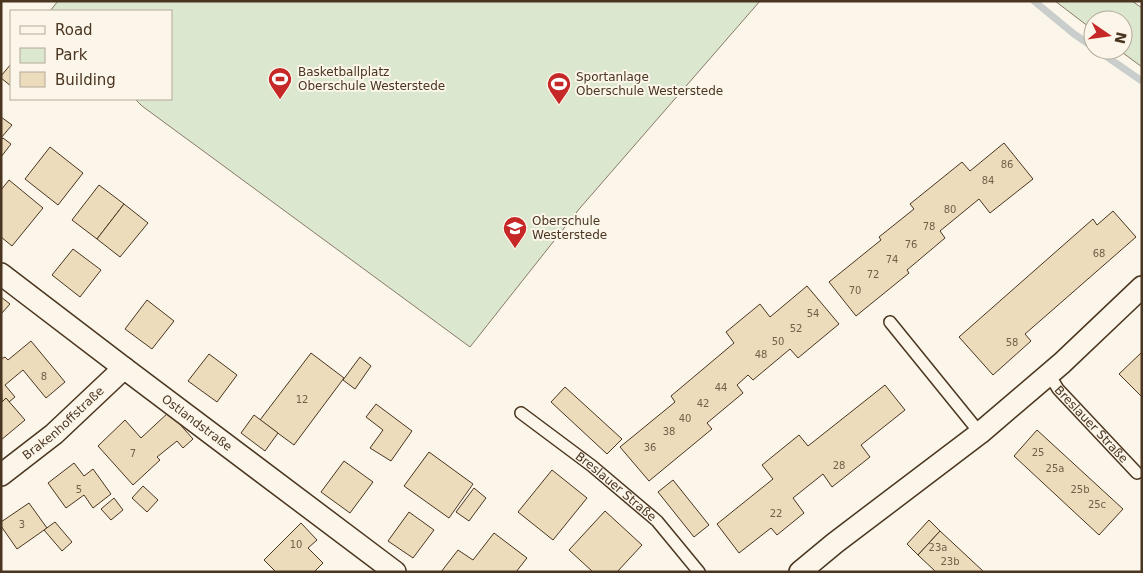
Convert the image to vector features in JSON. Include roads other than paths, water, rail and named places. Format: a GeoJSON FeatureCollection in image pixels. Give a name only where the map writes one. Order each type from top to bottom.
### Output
{"type":"FeatureCollection","features":[{"type":"Feature","properties":{"kind":"street","name":"Ostlandstraße"},"geometry":{"type":"LineString","coordinates":[[1,274],[382,568]]}},
{"type":"Feature","properties":{"kind":"street","name":"Breslauer Straße"},"geometry":{"type":"LineString","coordinates":[[800,572],[835,543],[980,433],[1049,374],[1142,287]]}},
{"type":"Feature","properties":{"kind":"street","name":"Brakenhoffstraße"},"geometry":{"type":"LineString","coordinates":[[1,475],[54,434],[124,368]]}},
{"type":"Feature","properties":{"kind":"lane"},"geometry":{"type":"LineString","coordinates":[[890,322],[980,433]]}},
{"type":"Feature","properties":{"kind":"lane","name":"Breslauer Straße"},"geometry":{"type":"LineString","coordinates":[[1049,374],[1058,389],[1137,473]]}},
{"type":"Feature","properties":{"kind":"lane","name":"Breslauer Straße"},"geometry":{"type":"LineString","coordinates":[[521,413],[592,466],[657,521],[699,572]]}},
{"type":"Feature","properties":{"kind":"waterway"},"geometry":{"type":"LineString","coordinates":[[1034,1],[1083,40]]}},
{"type":"Feature","properties":{"kind":"waterway"},"geometry":{"type":"LineString","coordinates":[[1112,60],[1142,81]]}},
{"type":"Feature","properties":{"kind":"place","name":"Basketballplatz Oberschule Westerstede"},"geometry":{"type":"Point","coordinates":[280,100]}},
{"type":"Feature","properties":{"kind":"place","name":"Sportanlage Oberschule Westerstede"},"geometry":{"type":"Point","coordinates":[559,105]}},
{"type":"Feature","properties":{"kind":"place","name":"Oberschule Westerstede"},"geometry":{"type":"Point","coordinates":[515,249]}}]}
